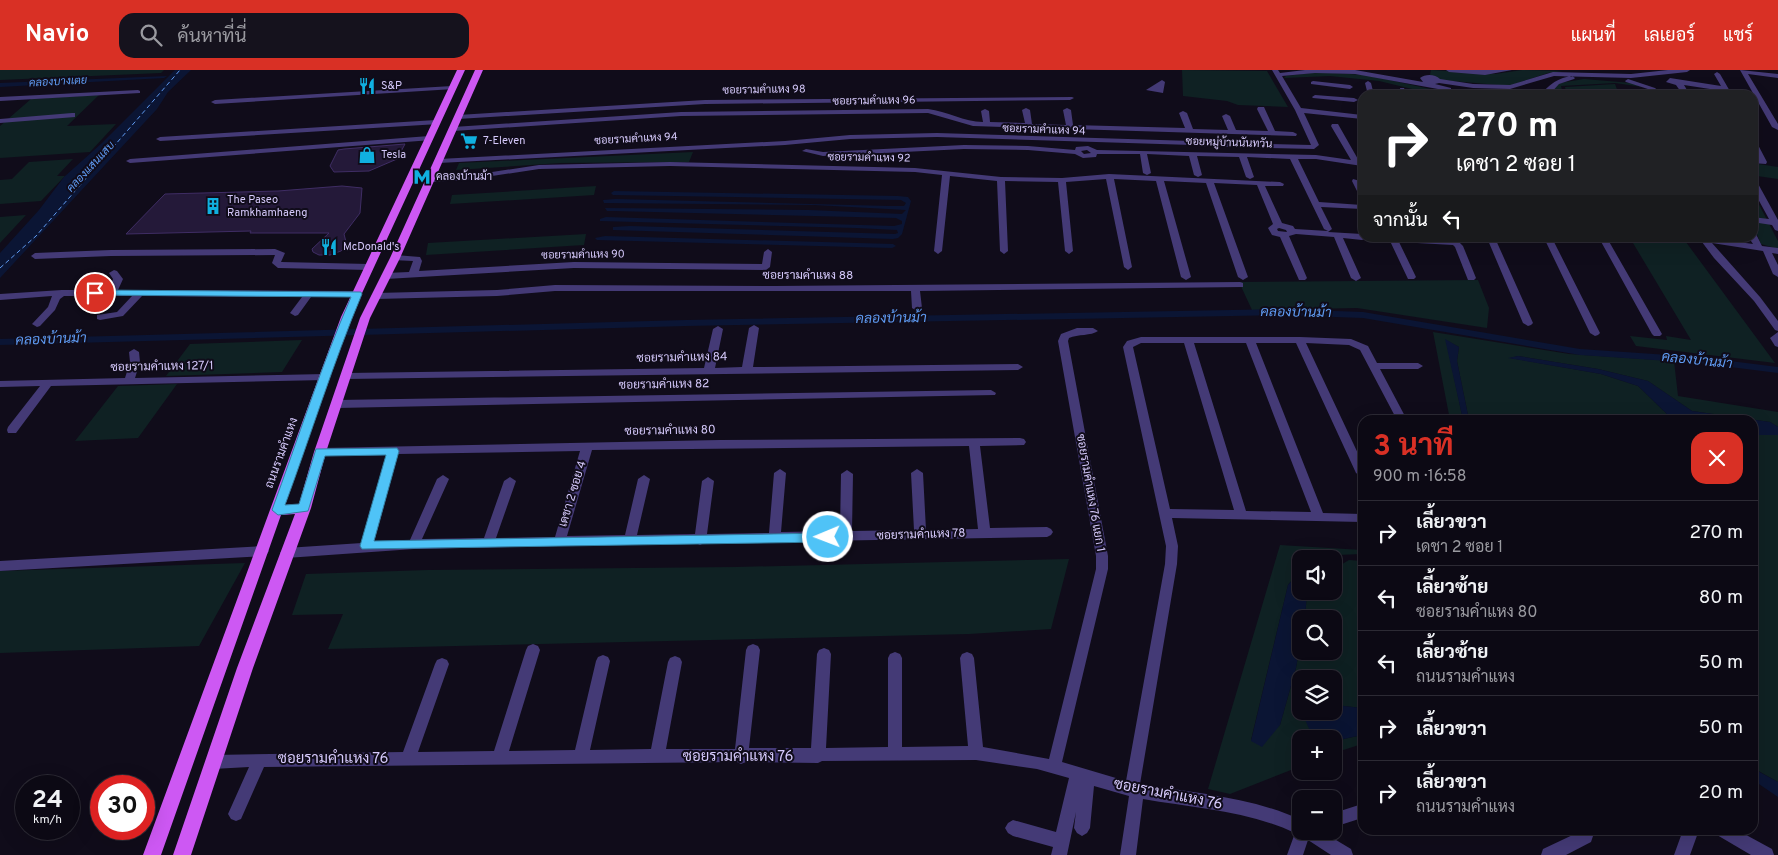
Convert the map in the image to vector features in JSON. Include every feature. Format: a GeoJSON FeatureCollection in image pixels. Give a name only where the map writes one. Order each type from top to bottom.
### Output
{"type":"FeatureCollection","features":[{"type":"Feature","properties":{"kind":"main road","name":"ถนนรามคำแหง"},"geometry":{"type":"LineString","coordinates":[[152,855],[326,377],[346,317],[461,70]]}},
{"type":"Feature","properties":{"kind":"main road"},"geometry":{"type":"LineString","coordinates":[[182,855],[286,553],[304,508],[320,452],[365,318],[431,180],[479,70]]}},
{"type":"Feature","properties":{"kind":"main road"},"geometry":{"type":"LineString","coordinates":[[429,138],[451,133]]}},
{"type":"Feature","properties":{"kind":"main road"},"geometry":{"type":"LineString","coordinates":[[278,510],[304,508]]}},
{"type":"Feature","properties":{"kind":"street"},"geometry":{"type":"LineString","coordinates":[[1386,70],[1426,75],[1436,78],[1438,81],[1473,86],[1510,87],[1520,86],[1568,71],[1643,76],[1687,70]]}},
{"type":"Feature","properties":{"kind":"street"},"geometry":{"type":"LineString","coordinates":[[1449,70],[1509,70]]}},
{"type":"Feature","properties":{"kind":"street"},"geometry":{"type":"LineString","coordinates":[[1754,90],[1743,71],[1778,76]]}},
{"type":"Feature","properties":{"kind":"street"},"geometry":{"type":"LineString","coordinates":[[1276,72],[1355,72],[1387,76],[1432,88],[1459,90]]}},
{"type":"Feature","properties":{"kind":"street","name":"ซอยรามคําแหง 94"},"geometry":{"type":"LineString","coordinates":[[439,161],[834,140],[970,139],[1195,147],[1314,147],[1315,145],[1304,126],[1305,123],[1299,110],[1276,72]]}},
{"type":"Feature","properties":{"kind":"street"},"geometry":{"type":"LineString","coordinates":[[1718,74],[1726,90]]}},
{"type":"Feature","properties":{"kind":"street"},"geometry":{"type":"LineString","coordinates":[[1548,90],[1549,86],[1555,82],[1580,77],[1631,82],[1655,90]]}},
{"type":"Feature","properties":{"kind":"street"},"geometry":{"type":"LineString","coordinates":[[1320,112],[1313,82],[1350,87]]}},
{"type":"Feature","properties":{"kind":"street"},"geometry":{"type":"LineString","coordinates":[[1672,82],[1682,90]]}},
{"type":"Feature","properties":{"kind":"street"},"geometry":{"type":"LineString","coordinates":[[1644,85],[1672,82],[1716,90]]}},
{"type":"Feature","properties":{"kind":"street"},"geometry":{"type":"LineString","coordinates":[[1368,83],[1370,90]]}},
{"type":"Feature","properties":{"kind":"street"},"geometry":{"type":"LineString","coordinates":[[215,102],[452,88]]}},
{"type":"Feature","properties":{"kind":"street"},"geometry":{"type":"LineString","coordinates":[[0,99],[138,92]]}},
{"type":"Feature","properties":{"kind":"street"},"geometry":{"type":"LineString","coordinates":[[1758,96],[1778,128]]}},
{"type":"Feature","properties":{"kind":"street"},"geometry":{"type":"LineString","coordinates":[[1316,97],[1354,100]]}},
{"type":"Feature","properties":{"kind":"street","name":"ซอยรามคําแหง 98"},"geometry":{"type":"LineString","coordinates":[[458,117],[705,102],[1070,98]]}},
{"type":"Feature","properties":{"kind":"street"},"geometry":{"type":"LineString","coordinates":[[1261,109],[1273,134]]}},
{"type":"Feature","properties":{"kind":"street"},"geometry":{"type":"LineString","coordinates":[[1026,110],[1029,126]]}},
{"type":"Feature","properties":{"kind":"street"},"geometry":{"type":"LineString","coordinates":[[1067,110],[1070,127]]}},
{"type":"Feature","properties":{"kind":"street"},"geometry":{"type":"LineString","coordinates":[[1299,110],[1358,117]]}},
{"type":"Feature","properties":{"kind":"street"},"geometry":{"type":"LineString","coordinates":[[985,111],[987,124]]}},
{"type":"Feature","properties":{"kind":"street","name":"ซอยรามคําแหง 96"},"geometry":{"type":"LineString","coordinates":[[451,133],[710,113],[938,112],[968,123],[1293,134]]}},
{"type":"Feature","properties":{"kind":"street"},"geometry":{"type":"LineString","coordinates":[[1183,112],[1190,131]]}},
{"type":"Feature","properties":{"kind":"street"},"geometry":{"type":"LineString","coordinates":[[0,121],[72,115]]}},
{"type":"Feature","properties":{"kind":"street"},"geometry":{"type":"LineString","coordinates":[[1226,116],[1233,132]]}},
{"type":"Feature","properties":{"kind":"street"},"geometry":{"type":"LineString","coordinates":[[160,139],[436,122]]}},
{"type":"Feature","properties":{"kind":"street"},"geometry":{"type":"LineString","coordinates":[[1335,126],[1358,161]]}},
{"type":"Feature","properties":{"kind":"street"},"geometry":{"type":"LineString","coordinates":[[130,162],[429,138]]}},
{"type":"Feature","properties":{"kind":"street","name":"ซอยหมู่บ้านนันทวัน"},"geometry":{"type":"LineString","coordinates":[[790,143],[824,154],[979,147],[1077,152],[1087,156],[1093,155],[1095,152],[1143,152],[1195,147],[1242,155],[1316,158],[1358,163]]}},
{"type":"Feature","properties":{"kind":"street","name":"ซอยหมู่บ้านนันทวัน"},"geometry":{"type":"LineString","coordinates":[[777,144],[808,148]]}},
{"type":"Feature","properties":{"kind":"street"},"geometry":{"type":"LineString","coordinates":[[1195,147],[1198,175]]}},
{"type":"Feature","properties":{"kind":"street"},"geometry":{"type":"LineString","coordinates":[[1143,152],[1147,173]]}},
{"type":"Feature","properties":{"kind":"street"},"geometry":{"type":"LineString","coordinates":[[1758,152],[1763,162],[1758,162]]}},
{"type":"Feature","properties":{"kind":"street"},"geometry":{"type":"LineString","coordinates":[[1242,155],[1250,177]]}},
{"type":"Feature","properties":{"kind":"street"},"geometry":{"type":"LineString","coordinates":[[1293,157],[1328,229]]}},
{"type":"Feature","properties":{"kind":"street","name":"ซอยรามคําแหง 92"},"geometry":{"type":"LineString","coordinates":[[431,180],[539,167],[634,164],[915,170],[1002,179],[1062,180],[1089,176],[1109,176],[1280,184]]}},
{"type":"Feature","properties":{"kind":"street"},"geometry":{"type":"LineString","coordinates":[[938,251],[946,172]]}},
{"type":"Feature","properties":{"kind":"street"},"geometry":{"type":"LineString","coordinates":[[1109,176],[1128,267]]}},
{"type":"Feature","properties":{"kind":"street"},"geometry":{"type":"LineString","coordinates":[[1159,178],[1186,277]]}},
{"type":"Feature","properties":{"kind":"street"},"geometry":{"type":"LineString","coordinates":[[1002,179],[1004,251]]}},
{"type":"Feature","properties":{"kind":"street"},"geometry":{"type":"LineString","coordinates":[[1062,180],[1069,251]]}},
{"type":"Feature","properties":{"kind":"street","name":"ซอยรามคำแหง 88"},"geometry":{"type":"LineString","coordinates":[[376,296],[498,294],[555,288],[915,287],[1241,281],[1209,181]]}},
{"type":"Feature","properties":{"kind":"street"},"geometry":{"type":"LineString","coordinates":[[1356,181],[1358,185]]}},
{"type":"Feature","properties":{"kind":"street"},"geometry":{"type":"LineString","coordinates":[[1260,183],[1278,225],[1274,226],[1273,231],[1358,236]]}},
{"type":"Feature","properties":{"kind":"street"},"geometry":{"type":"LineString","coordinates":[[1758,191],[1777,226]]}},
{"type":"Feature","properties":{"kind":"street"},"geometry":{"type":"LineString","coordinates":[[1315,204],[1358,206]]}},
{"type":"Feature","properties":{"kind":"street"},"geometry":{"type":"LineString","coordinates":[[1758,221],[1777,226]]}},
{"type":"Feature","properties":{"kind":"street"},"geometry":{"type":"LineString","coordinates":[[1288,233],[1302,278]]}},
{"type":"Feature","properties":{"kind":"street"},"geometry":{"type":"LineString","coordinates":[[1337,235],[1356,278]]}},
{"type":"Feature","properties":{"kind":"street"},"geometry":{"type":"LineString","coordinates":[[1395,242],[1410,276]]}},
{"type":"Feature","properties":{"kind":"street"},"geometry":{"type":"LineString","coordinates":[[1443,242],[1455,243],[1459,246],[1471,278]]}},
{"type":"Feature","properties":{"kind":"street"},"geometry":{"type":"LineString","coordinates":[[1493,242],[1528,323]]}},
{"type":"Feature","properties":{"kind":"street"},"geometry":{"type":"LineString","coordinates":[[1550,242],[1595,333]]}},
{"type":"Feature","properties":{"kind":"street"},"geometry":{"type":"LineString","coordinates":[[1605,242],[1657,334]]}},
{"type":"Feature","properties":{"kind":"street"},"geometry":{"type":"LineString","coordinates":[[1705,242],[1757,299],[1778,328]]}},
{"type":"Feature","properties":{"kind":"street"},"geometry":{"type":"LineString","coordinates":[[1724,242],[1778,251]]}},
{"type":"Feature","properties":{"kind":"street"},"geometry":{"type":"LineString","coordinates":[[1757,242],[1778,274]]}},
{"type":"Feature","properties":{"kind":"street"},"geometry":{"type":"LineString","coordinates":[[35,256],[276,252],[281,253],[276,263],[278,264],[369,267]]}},
{"type":"Feature","properties":{"kind":"street","name":"ซอยรามคำแหง 90"},"geometry":{"type":"LineString","coordinates":[[386,276],[574,265],[765,271],[768,252]]}},
{"type":"Feature","properties":{"kind":"street"},"geometry":{"type":"LineString","coordinates":[[395,258],[417,260],[413,274]]}},
{"type":"Feature","properties":{"kind":"street"},"geometry":{"type":"LineString","coordinates":[[112,293],[118,279],[114,274]]}},
{"type":"Feature","properties":{"kind":"street"},"geometry":{"type":"LineString","coordinates":[[915,287],[917,308]]}},
{"type":"Feature","properties":{"kind":"street"},"geometry":{"type":"LineString","coordinates":[[0,297],[62,293],[357,294]]}},
{"type":"Feature","properties":{"kind":"street"},"geometry":{"type":"LineString","coordinates":[[37,324],[52,308],[56,298],[62,293]]}},
{"type":"Feature","properties":{"kind":"street"},"geometry":{"type":"LineString","coordinates":[[100,317],[120,314],[140,293]]}},
{"type":"Feature","properties":{"kind":"street"},"geometry":{"type":"LineString","coordinates":[[295,313],[308,294]]}},
{"type":"Feature","properties":{"kind":"street"},"geometry":{"type":"LineString","coordinates":[[0,307],[11,296]]}},
{"type":"Feature","properties":{"kind":"street"},"geometry":{"type":"LineString","coordinates":[[747,370],[754,328]]}},
{"type":"Feature","properties":{"kind":"street"},"geometry":{"type":"LineString","coordinates":[[709,370],[718,329]]}},
{"type":"Feature","properties":{"kind":"street","name":"ซอยรามคำแหง 76 แยก 1"},"geometry":{"type":"LineString","coordinates":[[1054,767],[1102,568],[1102,556],[1063,341],[1064,336],[1070,333],[1093,331]]}},
{"type":"Feature","properties":{"kind":"street"},"geometry":{"type":"LineString","coordinates":[[1778,334],[1775,338],[1778,344]]}},
{"type":"Feature","properties":{"kind":"street"},"geometry":{"type":"LineString","coordinates":[[1128,855],[1135,790],[1171,564],[1172,546],[1128,347],[1130,343],[1141,340],[1300,340],[1351,342],[1364,348],[1399,415]]}},
{"type":"Feature","properties":{"kind":"street"},"geometry":{"type":"LineString","coordinates":[[1300,340],[1358,464]]}},
{"type":"Feature","properties":{"kind":"street"},"geometry":{"type":"LineString","coordinates":[[1188,341],[1241,515]]}},
{"type":"Feature","properties":{"kind":"street"},"geometry":{"type":"LineString","coordinates":[[1250,341],[1319,517]]}},
{"type":"Feature","properties":{"kind":"street"},"geometry":{"type":"LineString","coordinates":[[129,381],[135,362],[134,352]]}},
{"type":"Feature","properties":{"kind":"street"},"geometry":{"type":"LineString","coordinates":[[1373,366],[1418,366]]}},
{"type":"Feature","properties":{"kind":"street","name":"ซอยรามคำแหง 84"},"geometry":{"type":"LineString","coordinates":[[346,376],[1018,367]]}},
{"type":"Feature","properties":{"kind":"street","name":"ซอยรามคำแหง 127/1"},"geometry":{"type":"LineString","coordinates":[[0,384],[326,377]]}},
{"type":"Feature","properties":{"kind":"street"},"geometry":{"type":"LineString","coordinates":[[12,430],[48,383]]}},
{"type":"Feature","properties":{"kind":"street","name":"ซอยรามคำแหง 82"},"geometry":{"type":"LineString","coordinates":[[337,404],[991,392]]}},
{"type":"Feature","properties":{"kind":"street"},"geometry":{"type":"LineString","coordinates":[[974,442],[984,533]]}},
{"type":"Feature","properties":{"kind":"street","name":"ซอยรามคำแหง 80"},"geometry":{"type":"LineString","coordinates":[[320,452],[1020,442]]}},
{"type":"Feature","properties":{"kind":"street","name":"เดชา 2 ซอย 4"},"geometry":{"type":"LineString","coordinates":[[559,542],[587,447]]}},
{"type":"Feature","properties":{"kind":"street"},"geometry":{"type":"LineString","coordinates":[[366,546],[393,451]]}},
{"type":"Feature","properties":{"kind":"street"},"geometry":{"type":"LineString","coordinates":[[776,538],[780,473]]}},
{"type":"Feature","properties":{"kind":"street"},"geometry":{"type":"LineString","coordinates":[[917,473],[920,534]]}},
{"type":"Feature","properties":{"kind":"street"},"geometry":{"type":"LineString","coordinates":[[846,474],[846,537]]}},
{"type":"Feature","properties":{"kind":"street"},"geometry":{"type":"LineString","coordinates":[[414,544],[443,479]]}},
{"type":"Feature","properties":{"kind":"street"},"geometry":{"type":"LineString","coordinates":[[630,541],[644,479]]}},
{"type":"Feature","properties":{"kind":"street"},"geometry":{"type":"LineString","coordinates":[[700,540],[708,480]]}},
{"type":"Feature","properties":{"kind":"street"},"geometry":{"type":"LineString","coordinates":[[488,543],[510,481]]}},
{"type":"Feature","properties":{"kind":"street"},"geometry":{"type":"LineString","coordinates":[[1165,513],[1358,518]]}},
{"type":"Feature","properties":{"kind":"street","name":"ซอยรามคำแหง 78"},"geometry":{"type":"LineString","coordinates":[[286,553],[414,544],[1047,532]]}},
{"type":"Feature","properties":{"kind":"street"},"geometry":{"type":"LineString","coordinates":[[0,566],[263,551]]}},
{"type":"Feature","properties":{"kind":"street"},"geometry":{"type":"LineString","coordinates":[[499,758],[533,650]]}},
{"type":"Feature","properties":{"kind":"street"},"geometry":{"type":"LineString","coordinates":[[740,756],[752,650]]}},
{"type":"Feature","properties":{"kind":"street"},"geometry":{"type":"LineString","coordinates":[[818,756],[824,654]]}},
{"type":"Feature","properties":{"kind":"street"},"geometry":{"type":"LineString","coordinates":[[894,755],[895,658]]}},
{"type":"Feature","properties":{"kind":"street"},"geometry":{"type":"LineString","coordinates":[[967,658],[976,753]]}},
{"type":"Feature","properties":{"kind":"street"},"geometry":{"type":"LineString","coordinates":[[581,758],[603,661]]}},
{"type":"Feature","properties":{"kind":"street"},"geometry":{"type":"LineString","coordinates":[[657,757],[675,662]]}},
{"type":"Feature","properties":{"kind":"street"},"geometry":{"type":"LineString","coordinates":[[408,759],[442,664]]}},
{"type":"Feature","properties":{"kind":"street","name":"ซอยรามคำแหง 76"},"geometry":{"type":"LineString","coordinates":[[213,762],[976,753],[1007,757],[1054,767],[1135,790],[1257,811],[1278,817],[1292,824]]}},
{"type":"Feature","properties":{"kind":"street"},"geometry":{"type":"LineString","coordinates":[[236,814],[259,760]]}},
{"type":"Feature","properties":{"kind":"street"},"geometry":{"type":"LineString","coordinates":[[1082,828],[1083,776]]}},
{"type":"Feature","properties":{"kind":"street"},"geometry":{"type":"LineString","coordinates":[[1014,828],[1061,849],[1083,776]]}},
{"type":"Feature","properties":{"kind":"street"},"geometry":{"type":"LineString","coordinates":[[1342,817],[1358,811]]}},
{"type":"Feature","properties":{"kind":"street"},"geometry":{"type":"LineString","coordinates":[[1549,855],[1586,835]]}},
{"type":"Feature","properties":{"kind":"street"},"geometry":{"type":"LineString","coordinates":[[1682,855],[1689,835]]}},
{"type":"Feature","properties":{"kind":"street"},"geometry":{"type":"LineString","coordinates":[[1731,835],[1766,855]]}},
{"type":"Feature","properties":{"kind":"street"},"geometry":{"type":"LineString","coordinates":[[1295,855],[1300,840]]}},
{"type":"Feature","properties":{"kind":"street"},"geometry":{"type":"LineString","coordinates":[[1322,840],[1345,855]]}},
{"type":"Feature","properties":{"kind":"shaded area"},"geometry":{"type":"Polygon","coordinates":[[[0,70],[164,70],[161,73],[0,80],[0,70]]]}},
{"type":"Feature","properties":{"kind":"shaded area"},"geometry":{"type":"Polygon","coordinates":[[[1182,70],[1267,71],[1288,107],[1238,105],[1227,101],[1183,96],[1182,70]]]}},
{"type":"Feature","properties":{"kind":"shaded area"},"geometry":{"type":"Polygon","coordinates":[[[1431,70],[1495,74],[1522,70],[1563,71],[1548,73],[1509,86],[1441,80],[1430,75],[1431,70]]]}},
{"type":"Feature","properties":{"kind":"shaded area"},"geometry":{"type":"Polygon","coordinates":[[[1318,72],[1366,75],[1435,90],[1416,90],[1379,81],[1330,76],[1284,78],[1286,76],[1318,72]]]}},
{"type":"Feature","properties":{"kind":"shaded area"},"geometry":{"type":"Polygon","coordinates":[[[1584,79],[1632,83],[1643,87],[1615,83],[1561,86],[1562,90],[1554,90],[1554,87],[1560,83],[1584,79]]]}},
{"type":"Feature","properties":{"kind":"shaded area"},"geometry":{"type":"Polygon","coordinates":[[[1615,84],[1617,90],[1566,90],[1565,87],[1615,84]]]}},
{"type":"Feature","properties":{"kind":"shaded area"},"geometry":{"type":"Polygon","coordinates":[[[99,95],[67,126],[116,124],[90,152],[0,158],[0,126],[31,99],[99,95]]]}},
{"type":"Feature","properties":{"kind":"shaded area"},"geometry":{"type":"Polygon","coordinates":[[[693,152],[689,162],[561,163],[456,170],[459,163],[693,152]]]}},
{"type":"Feature","properties":{"kind":"shaded area"},"geometry":{"type":"Polygon","coordinates":[[[73,159],[57,176],[65,176],[41,201],[0,204],[0,180],[12,179],[29,162],[73,159]]]}},
{"type":"Feature","properties":{"kind":"shaded area"},"geometry":{"type":"Polygon","coordinates":[[[1758,164],[1778,167],[1778,179],[1758,176],[1758,164]]]}},
{"type":"Feature","properties":{"kind":"shaded area"},"geometry":{"type":"Polygon","coordinates":[[[596,186],[594,195],[450,204],[452,195],[596,186]]]}},
{"type":"Feature","properties":{"kind":"shaded area"},"geometry":{"type":"Polygon","coordinates":[[[1758,203],[1778,241],[1778,249],[1761,244],[1758,237],[1758,203]]]}},
{"type":"Feature","properties":{"kind":"shaded area"},"geometry":{"type":"Polygon","coordinates":[[[26,215],[0,243],[0,217],[26,215]]]}},
{"type":"Feature","properties":{"kind":"shaded area"},"geometry":{"type":"Polygon","coordinates":[[[586,234],[584,245],[426,255],[428,243],[586,234]]]}},
{"type":"Feature","properties":{"kind":"shaded area"},"geometry":{"type":"Polygon","coordinates":[[[1632,242],[1686,242],[1775,363],[1636,346],[1630,336],[1667,340],[1666,336],[1691,340],[1632,242]]]}},
{"type":"Feature","properties":{"kind":"shaded area"},"geometry":{"type":"Polygon","coordinates":[[[1478,280],[1489,308],[1487,328],[1357,308],[1252,310],[1239,282],[1478,280]]]}},
{"type":"Feature","properties":{"kind":"shaded area"},"geometry":{"type":"Polygon","coordinates":[[[1433,332],[1569,354],[1674,361],[1678,396],[1778,412],[1778,427],[1770,422],[1758,420],[1758,415],[1720,415],[1692,411],[1648,381],[1598,369],[1518,356],[1510,358],[1601,374],[1638,386],[1667,415],[1468,415],[1457,361],[1459,347],[1446,340],[1462,415],[1449,415],[1433,332]]]}},
{"type":"Feature","properties":{"kind":"shaded area"},"geometry":{"type":"Polygon","coordinates":[[[302,340],[282,372],[166,376],[190,344],[302,340]]]}},
{"type":"Feature","properties":{"kind":"shaded area"},"geometry":{"type":"Polygon","coordinates":[[[177,384],[138,438],[75,441],[118,386],[177,384]]]}},
{"type":"Feature","properties":{"kind":"shaded area"},"geometry":{"type":"Polygon","coordinates":[[[1758,435],[1778,435],[1778,782],[1758,771],[1758,435]]]}},
{"type":"Feature","properties":{"kind":"shaded area"},"geometry":{"type":"Polygon","coordinates":[[[1280,545],[1358,550],[1358,554],[1342,555],[1342,550],[1292,550],[1292,580],[1288,585],[1251,740],[1280,725],[1292,682],[1292,720],[1312,720],[1325,730],[1292,730],[1292,770],[1230,794],[1208,789],[1280,545]]]}},
{"type":"Feature","properties":{"kind":"shaded area"},"geometry":{"type":"Polygon","coordinates":[[[1069,559],[1051,629],[969,634],[328,649],[343,614],[292,615],[306,574],[428,570],[736,567],[1069,559]]]}},
{"type":"Feature","properties":{"kind":"shaded area"},"geometry":{"type":"Polygon","coordinates":[[[1349,560],[1358,561],[1358,708],[1342,706],[1342,670],[1295,670],[1297,660],[1342,660],[1342,610],[1306,610],[1306,600],[1342,600],[1342,564],[1349,560]]]}},
{"type":"Feature","properties":{"kind":"shaded area"},"geometry":{"type":"Polygon","coordinates":[[[245,563],[199,646],[0,653],[0,571],[245,563]]]}},
{"type":"Feature","properties":{"kind":"shaded area"},"geometry":{"type":"Polygon","coordinates":[[[1358,736],[1358,745],[1342,750],[1342,739],[1358,736]]]}},
{"type":"Feature","properties":{"kind":"water","name":"คลองแสนแสบ"},"geometry":{"type":"Polygon","coordinates":[[[175,70],[191,70],[168,92],[157,109],[0,278],[0,253],[39,210],[64,177],[102,143],[175,70]]]}},
{"type":"Feature","properties":{"kind":"water","name":"คลองบางเตย"},"geometry":{"type":"Polygon","coordinates":[[[167,76],[164,78],[0,87],[0,83],[167,76]]]}},
{"type":"Feature","properties":{"kind":"water"},"geometry":{"type":"Polygon","coordinates":[[[614,191],[898,196],[908,197],[911,201],[902,234],[898,238],[893,239],[613,230],[613,227],[630,226],[898,233],[897,230],[856,228],[600,221],[600,219],[606,217],[894,226],[902,224],[902,221],[896,218],[607,211],[605,208],[809,210],[902,214],[906,210],[814,205],[604,203],[603,200],[616,199],[890,206],[904,206],[906,203],[901,200],[613,195],[611,193],[614,191]]]}},
{"type":"Feature","properties":{"kind":"water"},"geometry":{"type":"Polygon","coordinates":[[[605,236],[893,244],[896,246],[892,248],[597,240],[595,238],[605,236]]]}},
{"type":"Feature","properties":{"kind":"water"},"geometry":{"type":"Polygon","coordinates":[[[1445,339],[1459,347],[1457,361],[1468,415],[1462,415],[1445,339]]]}},
{"type":"Feature","properties":{"kind":"water"},"geometry":{"type":"Polygon","coordinates":[[[1518,356],[1598,369],[1648,381],[1692,411],[1720,415],[1667,415],[1638,386],[1601,374],[1508,358],[1518,356]]]}},
{"type":"Feature","properties":{"kind":"water"},"geometry":{"type":"Polygon","coordinates":[[[1758,420],[1770,422],[1778,427],[1778,435],[1758,435],[1758,420]]]}},
{"type":"Feature","properties":{"kind":"water"},"geometry":{"type":"Polygon","coordinates":[[[1292,580],[1292,600],[1306,600],[1306,610],[1292,610],[1292,660],[1297,660],[1296,668],[1295,670],[1292,670],[1292,682],[1280,725],[1262,747],[1251,741],[1288,585],[1292,580]]]}},
{"type":"Feature","properties":{"kind":"water"},"geometry":{"type":"Polygon","coordinates":[[[1342,706],[1358,708],[1358,736],[1342,739],[1342,730],[1310,730],[1305,720],[1342,720],[1342,706]]]}},
{"type":"Feature","properties":{"kind":"water"},"geometry":{"type":"Polygon","coordinates":[[[1758,771],[1778,782],[1778,797],[1758,783],[1758,771]]]}},
{"type":"Feature","properties":{"kind":"building","name":"Tesla"},"geometry":{"type":"Polygon","coordinates":[[[405,144],[397,159],[369,171],[334,172],[330,166],[338,150],[405,144]]]}},
{"type":"Feature","properties":{"kind":"building"},"geometry":{"type":"Polygon","coordinates":[[[342,186],[362,188],[360,213],[344,234],[347,246],[341,251],[330,255],[319,255],[313,252],[312,249],[329,233],[250,233],[251,231],[126,234],[165,194],[278,191],[342,186]]]}},
{"type":"Feature","properties":{"kind":"waterway","name":"คลองบ้านม้า"},"geometry":{"type":"LineString","coordinates":[[0,342],[686,323],[1279,312],[1363,315],[1580,352],[1698,360],[1778,370]]}},
{"type":"Feature","properties":{"kind":"ferry route"},"geometry":{"type":"LineString","coordinates":[[0,268],[36,236],[180,70]]}},
{"type":"Feature","properties":{"kind":"place","name":"S&P"},"geometry":{"type":"Point","coordinates":[367,86]}},
{"type":"Feature","properties":{"kind":"place","name":"7-Eleven"},"geometry":{"type":"Point","coordinates":[469,141]}},
{"type":"Feature","properties":{"kind":"place","name":"Tesla"},"geometry":{"type":"Point","coordinates":[367,155]}},
{"type":"Feature","properties":{"kind":"place","name":"คลองบ้านม้า"},"geometry":{"type":"Point","coordinates":[422,177]}},
{"type":"Feature","properties":{"kind":"place","name":"The Paseo Ramkhamhaeng"},"geometry":{"type":"Point","coordinates":[213,206]}},
{"type":"Feature","properties":{"kind":"place","name":"McDonald's"},"geometry":{"type":"Point","coordinates":[329,247]}},
{"type":"Feature","properties":{"kind":"route"},"geometry":{"type":"LineString","coordinates":[[95,293],[357,294],[334,349],[321,391],[278,510],[304,508],[320,452],[393,451],[366,546],[828,537]]}}]}
